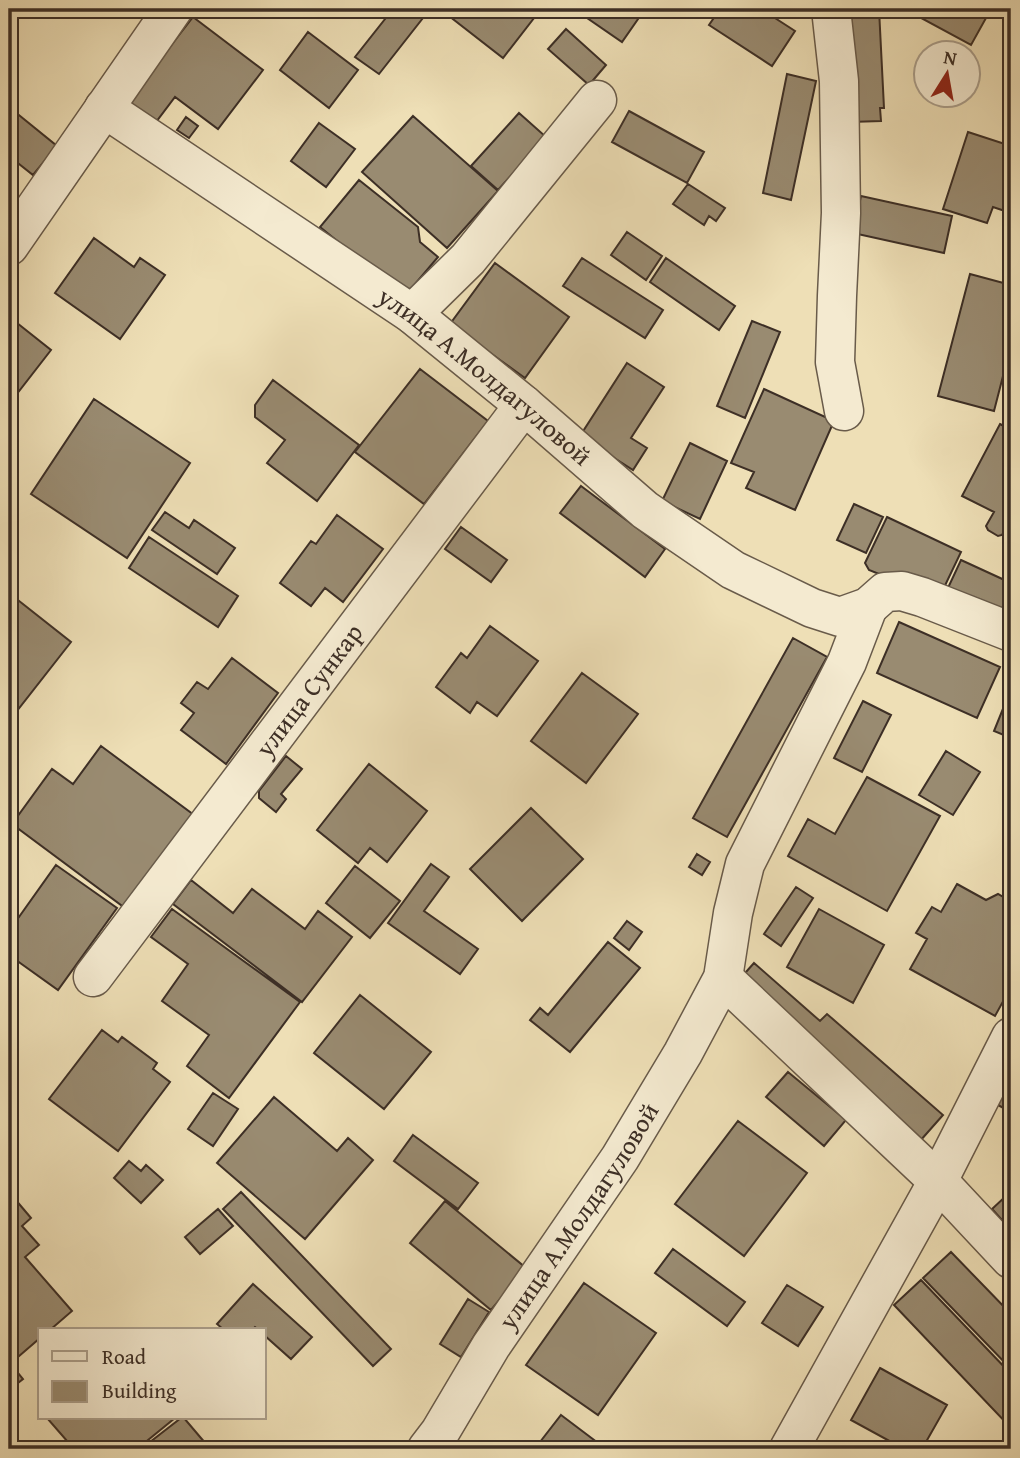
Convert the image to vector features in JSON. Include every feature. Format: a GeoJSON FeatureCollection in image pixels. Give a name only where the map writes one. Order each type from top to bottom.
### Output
{"type":"FeatureCollection","features":[{"type":"Feature","properties":{"kind":"street"},"geometry":{"type":"LineString","coordinates":[[9,246],[173,9]]}},
{"type":"Feature","properties":{"kind":"street"},"geometry":{"type":"LineString","coordinates":[[831,9],[839,81],[841,213],[835,362],[844,411]]}},
{"type":"Feature","properties":{"kind":"street"},"geometry":{"type":"LineString","coordinates":[[412,314],[468,259],[597,100]]}},
{"type":"Feature","properties":{"kind":"street","name":"улица А.Молдагуловой"},"geometry":{"type":"LineString","coordinates":[[104,108],[412,314],[524,405],[645,510],[733,569],[812,608],[840,617],[868,607],[885,592],[902,592],[941,604],[1011,632]]}},
{"type":"Feature","properties":{"kind":"street","name":"улица Сункар"},"geometry":{"type":"LineString","coordinates":[[93,977],[524,405]]}},
{"type":"Feature","properties":{"kind":"street","name":"улица А.Молдагуловой"},"geometry":{"type":"LineString","coordinates":[[428,1449],[491,1346],[620,1158],[683,1053],[723,978],[733,913],[745,864],[847,662],[868,607]]}},
{"type":"Feature","properties":{"kind":"street"},"geometry":{"type":"LineString","coordinates":[[723,978],[939,1181],[1011,1259]]}},
{"type":"Feature","properties":{"kind":"street"},"geometry":{"type":"LineString","coordinates":[[789,1449],[939,1181],[1011,1037]]}},
{"type":"Feature","properties":{"kind":"building"},"geometry":{"type":"Polygon","coordinates":[[[393,9],[430,9],[379,74],[355,57],[393,9]]]}},
{"type":"Feature","properties":{"kind":"building"},"geometry":{"type":"Polygon","coordinates":[[[440,9],[541,9],[503,58],[440,9]]]}},
{"type":"Feature","properties":{"kind":"building"},"geometry":{"type":"Polygon","coordinates":[[[574,9],[645,9],[622,42],[574,9]]]}},
{"type":"Feature","properties":{"kind":"building"},"geometry":{"type":"Polygon","coordinates":[[[720,9],[761,9],[795,31],[772,66],[709,25],[720,9]]]}},
{"type":"Feature","properties":{"kind":"building"},"geometry":{"type":"Polygon","coordinates":[[[844,9],[879,9],[884,108],[880,108],[881,121],[850,122],[844,9]]]}},
{"type":"Feature","properties":{"kind":"building"},"geometry":{"type":"Polygon","coordinates":[[[913,9],[991,9],[975,38],[958,38],[910,12],[913,9]]]}},
{"type":"Feature","properties":{"kind":"building"},"geometry":{"type":"Polygon","coordinates":[[[193,17],[263,70],[218,129],[175,97],[156,122],[128,101],[193,17]]]}},
{"type":"Feature","properties":{"kind":"building"},"geometry":{"type":"Polygon","coordinates":[[[566,29],[606,65],[589,85],[548,49],[566,29]]]}},
{"type":"Feature","properties":{"kind":"building"},"geometry":{"type":"Polygon","coordinates":[[[308,32],[358,70],[329,108],[280,70],[308,32]]]}},
{"type":"Feature","properties":{"kind":"building"},"geometry":{"type":"Polygon","coordinates":[[[787,74],[816,81],[791,200],[763,193],[787,74]]]}},
{"type":"Feature","properties":{"kind":"building"},"geometry":{"type":"Polygon","coordinates":[[[9,107],[57,146],[33,175],[9,156],[9,107]]]}},
{"type":"Feature","properties":{"kind":"building"},"geometry":{"type":"Polygon","coordinates":[[[629,111],[704,152],[687,183],[612,142],[629,111]]]}},
{"type":"Feature","properties":{"kind":"building"},"geometry":{"type":"Polygon","coordinates":[[[519,113],[546,137],[498,190],[471,166],[519,113]]]}},
{"type":"Feature","properties":{"kind":"building"},"geometry":{"type":"Polygon","coordinates":[[[413,116],[498,191],[447,248],[362,172],[413,116]]]}},
{"type":"Feature","properties":{"kind":"building"},"geometry":{"type":"Polygon","coordinates":[[[186,117],[198,126],[189,138],[177,130],[186,117]]]}},
{"type":"Feature","properties":{"kind":"building"},"geometry":{"type":"Polygon","coordinates":[[[319,123],[355,149],[326,187],[291,161],[319,123]]]}},
{"type":"Feature","properties":{"kind":"building"},"geometry":{"type":"Polygon","coordinates":[[[968,132],[1011,146],[1011,213],[993,207],[987,223],[943,209],[968,132]]]}},
{"type":"Feature","properties":{"kind":"building"},"geometry":{"type":"Polygon","coordinates":[[[359,180],[418,227],[420,242],[438,257],[405,296],[320,227],[359,180]]]}},
{"type":"Feature","properties":{"kind":"building"},"geometry":{"type":"Polygon","coordinates":[[[688,184],[725,208],[716,221],[709,216],[704,225],[673,204],[688,184]]]}},
{"type":"Feature","properties":{"kind":"building"},"geometry":{"type":"Polygon","coordinates":[[[861,196],[952,216],[944,253],[853,233],[861,196]]]}},
{"type":"Feature","properties":{"kind":"building"},"geometry":{"type":"Polygon","coordinates":[[[627,232],[662,256],[646,280],[611,255],[627,232]]]}},
{"type":"Feature","properties":{"kind":"building"},"geometry":{"type":"Polygon","coordinates":[[[94,238],[134,267],[140,258],[165,275],[120,339],[55,293],[94,238]]]}},
{"type":"Feature","properties":{"kind":"building"},"geometry":{"type":"Polygon","coordinates":[[[582,258],[663,310],[645,338],[563,286],[582,258]]]}},
{"type":"Feature","properties":{"kind":"building"},"geometry":{"type":"Polygon","coordinates":[[[666,258],[735,306],[719,330],[650,282],[666,258]]]}},
{"type":"Feature","properties":{"kind":"building"},"geometry":{"type":"Polygon","coordinates":[[[495,263],[569,317],[525,378],[450,324],[495,263]]]}},
{"type":"Feature","properties":{"kind":"building"},"geometry":{"type":"Polygon","coordinates":[[[970,274],[1011,285],[1011,345],[994,411],[938,396],[970,274]]]}},
{"type":"Feature","properties":{"kind":"building"},"geometry":{"type":"Polygon","coordinates":[[[12,319],[51,350],[9,404],[9,323],[12,319]]]}},
{"type":"Feature","properties":{"kind":"building"},"geometry":{"type":"Polygon","coordinates":[[[752,321],[780,332],[745,418],[717,406],[752,321]]]}},
{"type":"Feature","properties":{"kind":"building"},"geometry":{"type":"Polygon","coordinates":[[[627,363],[664,387],[631,438],[647,448],[633,470],[580,436],[627,363]]]}},
{"type":"Feature","properties":{"kind":"building"},"geometry":{"type":"Polygon","coordinates":[[[420,369],[488,421],[424,504],[355,452],[420,369]]]}},
{"type":"Feature","properties":{"kind":"building"},"geometry":{"type":"Polygon","coordinates":[[[273,380],[359,445],[317,501],[267,463],[285,440],[255,417],[255,405],[273,380]]]}},
{"type":"Feature","properties":{"kind":"building"},"geometry":{"type":"Polygon","coordinates":[[[764,389],[834,421],[795,510],[746,488],[754,472],[731,463],[764,389]]]}},
{"type":"Feature","properties":{"kind":"building"},"geometry":{"type":"Polygon","coordinates":[[[94,399],[190,463],[127,558],[31,494],[94,399]]]}},
{"type":"Feature","properties":{"kind":"building"},"geometry":{"type":"Polygon","coordinates":[[[1000,424],[1011,430],[1011,519],[1002,535],[998,536],[986,526],[994,512],[962,496],[1000,424]]]}},
{"type":"Feature","properties":{"kind":"building"},"geometry":{"type":"Polygon","coordinates":[[[690,443],[727,461],[700,519],[662,501],[690,443]]]}},
{"type":"Feature","properties":{"kind":"building"},"geometry":{"type":"Polygon","coordinates":[[[581,486],[665,549],[645,577],[560,513],[581,486]]]}},
{"type":"Feature","properties":{"kind":"building"},"geometry":{"type":"Polygon","coordinates":[[[854,504],[883,517],[866,553],[837,540],[854,504]]]}},
{"type":"Feature","properties":{"kind":"building"},"geometry":{"type":"Polygon","coordinates":[[[165,512],[189,528],[194,520],[235,548],[217,574],[152,530],[165,512]]]}},
{"type":"Feature","properties":{"kind":"building"},"geometry":{"type":"Polygon","coordinates":[[[337,515],[383,549],[343,602],[325,588],[311,606],[280,583],[311,541],[316,544],[337,515]]]}},
{"type":"Feature","properties":{"kind":"building"},"geometry":{"type":"Polygon","coordinates":[[[887,517],[961,552],[940,596],[869,570],[865,563],[887,517]]]}},
{"type":"Feature","properties":{"kind":"building"},"geometry":{"type":"Polygon","coordinates":[[[461,527],[507,560],[491,582],[445,549],[461,527]]]}},
{"type":"Feature","properties":{"kind":"building"},"geometry":{"type":"Polygon","coordinates":[[[149,537],[238,596],[218,627],[129,568],[149,537]]]}},
{"type":"Feature","properties":{"kind":"building"},"geometry":{"type":"Polygon","coordinates":[[[961,560],[1011,583],[1011,619],[947,590],[961,560]]]}},
{"type":"Feature","properties":{"kind":"building"},"geometry":{"type":"Polygon","coordinates":[[[9,593],[71,642],[9,721],[9,593]]]}},
{"type":"Feature","properties":{"kind":"building"},"geometry":{"type":"Polygon","coordinates":[[[899,622],[1000,667],[977,718],[877,673],[899,622]]]}},
{"type":"Feature","properties":{"kind":"building"},"geometry":{"type":"Polygon","coordinates":[[[490,626],[538,661],[497,716],[477,702],[470,713],[436,687],[461,653],[467,658],[490,626]]]}},
{"type":"Feature","properties":{"kind":"building"},"geometry":{"type":"Polygon","coordinates":[[[793,638],[827,657],[727,837],[693,818],[793,638]]]}},
{"type":"Feature","properties":{"kind":"building"},"geometry":{"type":"Polygon","coordinates":[[[232,658],[278,693],[226,764],[181,730],[194,713],[181,703],[197,682],[208,689],[232,658]]]}},
{"type":"Feature","properties":{"kind":"building"},"geometry":{"type":"Polygon","coordinates":[[[582,673],[638,714],[586,783],[531,741],[582,673]]]}},
{"type":"Feature","properties":{"kind":"building"},"geometry":{"type":"Polygon","coordinates":[[[1011,689],[1011,738],[994,731],[1011,689]]]}},
{"type":"Feature","properties":{"kind":"building"},"geometry":{"type":"Polygon","coordinates":[[[863,701],[891,715],[862,772],[834,758],[863,701]]]}},
{"type":"Feature","properties":{"kind":"building"},"geometry":{"type":"Polygon","coordinates":[[[101,746],[194,815],[125,908],[12,824],[52,769],[73,784],[101,746]]]}},
{"type":"Feature","properties":{"kind":"building"},"geometry":{"type":"Polygon","coordinates":[[[946,751],[980,772],[953,815],[919,795],[946,751]]]}},
{"type":"Feature","properties":{"kind":"building"},"geometry":{"type":"Polygon","coordinates":[[[286,756],[302,769],[281,794],[286,799],[276,812],[259,798],[259,791],[286,756]]]}},
{"type":"Feature","properties":{"kind":"building"},"geometry":{"type":"Polygon","coordinates":[[[369,764],[427,811],[387,862],[370,848],[358,863],[317,830],[369,764]]]}},
{"type":"Feature","properties":{"kind":"building"},"geometry":{"type":"Polygon","coordinates":[[[867,777],[940,816],[887,911],[788,856],[808,819],[835,834],[867,777]]]}},
{"type":"Feature","properties":{"kind":"building"},"geometry":{"type":"Polygon","coordinates":[[[531,808],[583,859],[522,921],[470,869],[531,808]]]}},
{"type":"Feature","properties":{"kind":"building"},"geometry":{"type":"Polygon","coordinates":[[[697,854],[710,862],[702,875],[689,867],[697,854]]]}},
{"type":"Feature","properties":{"kind":"building"},"geometry":{"type":"Polygon","coordinates":[[[431,864],[449,877],[424,911],[478,949],[460,974],[388,923],[431,864]]]}},
{"type":"Feature","properties":{"kind":"building"},"geometry":{"type":"Polygon","coordinates":[[[56,865],[117,908],[58,990],[9,955],[9,931],[56,865]]]}},
{"type":"Feature","properties":{"kind":"building"},"geometry":{"type":"Polygon","coordinates":[[[355,866],[400,901],[370,938],[326,903],[355,866]]]}},
{"type":"Feature","properties":{"kind":"building"},"geometry":{"type":"Polygon","coordinates":[[[191,880],[233,913],[252,889],[305,929],[318,911],[352,937],[302,1002],[173,904],[191,880]]]}},
{"type":"Feature","properties":{"kind":"building"},"geometry":{"type":"Polygon","coordinates":[[[957,884],[986,900],[998,894],[1010,901],[1011,987],[995,1016],[910,969],[927,939],[916,933],[932,907],[941,912],[957,884]]]}},
{"type":"Feature","properties":{"kind":"building"},"geometry":{"type":"Polygon","coordinates":[[[796,887],[813,898],[781,946],[764,934],[796,887]]]}},
{"type":"Feature","properties":{"kind":"building"},"geometry":{"type":"Polygon","coordinates":[[[172,909],[300,1002],[229,1098],[187,1066],[209,1035],[162,1001],[188,964],[151,937],[172,909]]]}},
{"type":"Feature","properties":{"kind":"building"},"geometry":{"type":"Polygon","coordinates":[[[819,909],[884,945],[853,1003],[787,967],[819,909]]]}},
{"type":"Feature","properties":{"kind":"building"},"geometry":{"type":"Polygon","coordinates":[[[627,921],[642,932],[629,950],[614,938],[627,921]]]}},
{"type":"Feature","properties":{"kind":"building"},"geometry":{"type":"Polygon","coordinates":[[[608,942],[640,968],[570,1052],[530,1020],[540,1008],[548,1015],[608,942]]]}},
{"type":"Feature","properties":{"kind":"building"},"geometry":{"type":"Polygon","coordinates":[[[754,963],[820,1021],[827,1014],[943,1115],[920,1141],[738,981],[754,963]]]}},
{"type":"Feature","properties":{"kind":"building"},"geometry":{"type":"Polygon","coordinates":[[[360,995],[431,1052],[384,1109],[314,1053],[360,995]]]}},
{"type":"Feature","properties":{"kind":"building"},"geometry":{"type":"Polygon","coordinates":[[[102,1030],[118,1042],[122,1037],[157,1063],[153,1069],[170,1082],[118,1151],[49,1099],[102,1030]]]}},
{"type":"Feature","properties":{"kind":"building"},"geometry":{"type":"Polygon","coordinates":[[[788,1072],[846,1120],[824,1146],[766,1097],[788,1072]]]}},
{"type":"Feature","properties":{"kind":"building"},"geometry":{"type":"Polygon","coordinates":[[[1011,1075],[1011,1112],[996,1104],[1011,1075]]]}},
{"type":"Feature","properties":{"kind":"building"},"geometry":{"type":"Polygon","coordinates":[[[213,1093],[238,1109],[213,1146],[188,1129],[213,1093]]]}},
{"type":"Feature","properties":{"kind":"building"},"geometry":{"type":"Polygon","coordinates":[[[274,1097],[337,1151],[348,1138],[373,1160],[305,1239],[217,1163],[274,1097]]]}},
{"type":"Feature","properties":{"kind":"building"},"geometry":{"type":"Polygon","coordinates":[[[738,1121],[807,1173],[744,1256],[675,1204],[738,1121]]]}},
{"type":"Feature","properties":{"kind":"building"},"geometry":{"type":"Polygon","coordinates":[[[413,1135],[478,1183],[458,1209],[394,1161],[413,1135]]]}},
{"type":"Feature","properties":{"kind":"building"},"geometry":{"type":"Polygon","coordinates":[[[129,1161],[141,1171],[146,1165],[163,1180],[141,1203],[114,1178],[129,1161]]]}},
{"type":"Feature","properties":{"kind":"building"},"geometry":{"type":"Polygon","coordinates":[[[9,1192],[31,1218],[22,1226],[39,1245],[25,1257],[72,1311],[52,1328],[38,1328],[38,1340],[11,1363],[9,1192]]]}},
{"type":"Feature","properties":{"kind":"building"},"geometry":{"type":"Polygon","coordinates":[[[241,1192],[391,1349],[373,1366],[223,1209],[241,1192]]]}},
{"type":"Feature","properties":{"kind":"building"},"geometry":{"type":"Polygon","coordinates":[[[1006,1196],[1011,1202],[1011,1230],[992,1209],[1006,1196]]]}},
{"type":"Feature","properties":{"kind":"building"},"geometry":{"type":"Polygon","coordinates":[[[445,1201],[526,1268],[491,1310],[410,1243],[445,1201]]]}},
{"type":"Feature","properties":{"kind":"building"},"geometry":{"type":"Polygon","coordinates":[[[218,1209],[233,1226],[200,1254],[185,1237],[218,1209]]]}},
{"type":"Feature","properties":{"kind":"building"},"geometry":{"type":"Polygon","coordinates":[[[673,1249],[745,1302],[727,1326],[655,1273],[673,1249]]]}},
{"type":"Feature","properties":{"kind":"building"},"geometry":{"type":"Polygon","coordinates":[[[951,1252],[1011,1314],[1011,1369],[923,1278],[951,1252]]]}},
{"type":"Feature","properties":{"kind":"building"},"geometry":{"type":"Polygon","coordinates":[[[921,1280],[1011,1374],[1011,1428],[894,1305],[921,1280]]]}},
{"type":"Feature","properties":{"kind":"building"},"geometry":{"type":"Polygon","coordinates":[[[584,1283],[656,1333],[598,1415],[526,1365],[584,1283]]]}},
{"type":"Feature","properties":{"kind":"building"},"geometry":{"type":"Polygon","coordinates":[[[253,1284],[312,1337],[291,1359],[266,1337],[266,1328],[222,1328],[217,1324],[253,1284]]]}},
{"type":"Feature","properties":{"kind":"building"},"geometry":{"type":"Polygon","coordinates":[[[787,1285],[823,1307],[798,1346],[762,1323],[787,1285]]]}},
{"type":"Feature","properties":{"kind":"building"},"geometry":{"type":"Polygon","coordinates":[[[468,1299],[489,1312],[461,1357],[440,1344],[468,1299]]]}},
{"type":"Feature","properties":{"kind":"building"},"geometry":{"type":"Polygon","coordinates":[[[9,1362],[23,1379],[9,1390],[9,1362]]]}},
{"type":"Feature","properties":{"kind":"building"},"geometry":{"type":"Polygon","coordinates":[[[880,1368],[947,1405],[922,1449],[904,1449],[851,1420],[880,1368]]]}},
{"type":"Feature","properties":{"kind":"building"},"geometry":{"type":"Polygon","coordinates":[[[561,1415],[606,1449],[549,1449],[540,1442],[561,1415]]]}},
{"type":"Feature","properties":{"kind":"building"},"geometry":{"type":"Polygon","coordinates":[[[49,1420],[173,1420],[137,1449],[74,1449],[49,1420]]]}},
{"type":"Feature","properties":{"kind":"building"},"geometry":{"type":"Polygon","coordinates":[[[178,1420],[186,1420],[206,1444],[200,1449],[141,1449],[178,1420]]]}}]}
